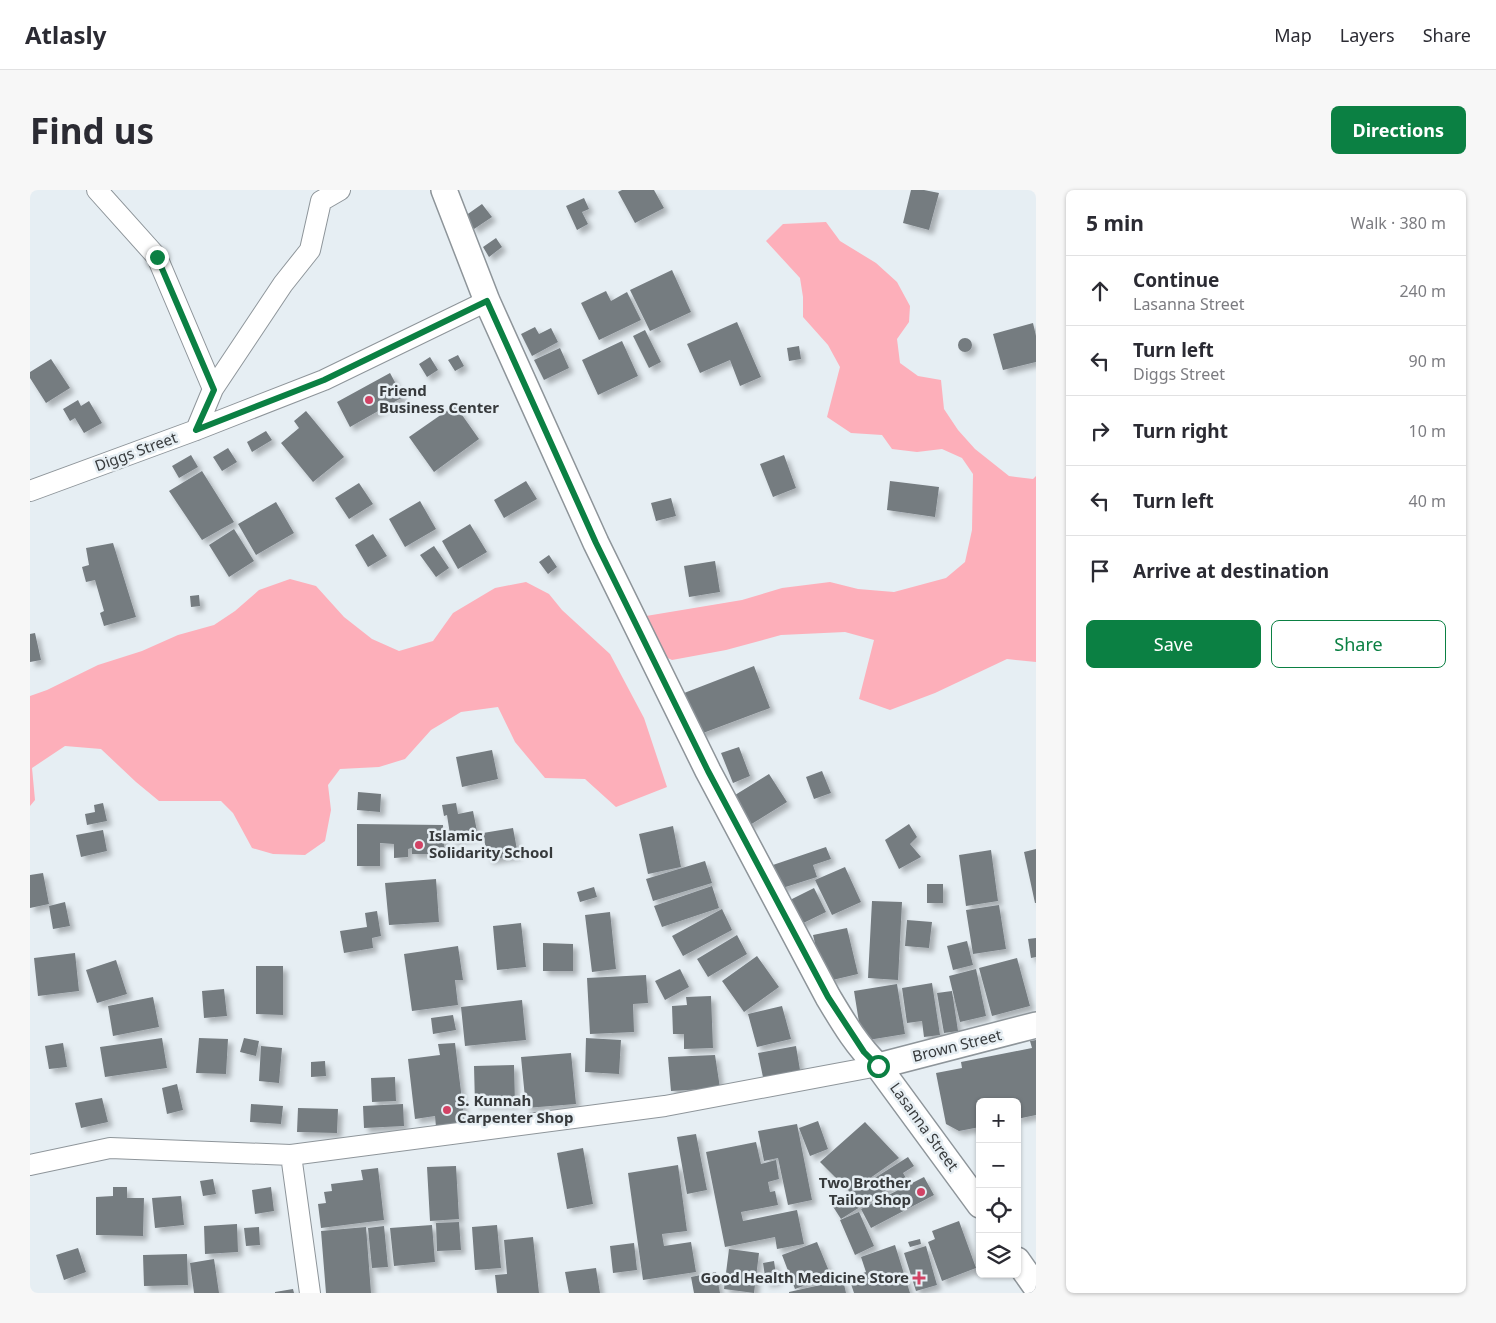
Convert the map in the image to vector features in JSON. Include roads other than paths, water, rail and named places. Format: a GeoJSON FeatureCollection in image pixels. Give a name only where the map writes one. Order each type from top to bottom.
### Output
{"type":"FeatureCollection","features":[{"type":"Feature","properties":{"kind":"street"},"geometry":{"type":"LineString","coordinates":[[97,190],[157,257],[214,390]]}},
{"type":"Feature","properties":{"kind":"street"},"geometry":{"type":"LineString","coordinates":[[196,430],[214,390],[283,284],[310,250],[321,201],[340,190]]}},
{"type":"Feature","properties":{"kind":"street","name":"Lasanna Street"},"geometry":{"type":"LineString","coordinates":[[444,190],[487,301],[596,543],[708,771],[828,997],[864,1052],[878,1066],[976,1200]]}},
{"type":"Feature","properties":{"kind":"street","name":"Diggs Street"},"geometry":{"type":"LineString","coordinates":[[30,491],[196,430],[324,380],[487,301]]}},
{"type":"Feature","properties":{"kind":"street","name":"Brown Street"},"geometry":{"type":"LineString","coordinates":[[878,1066],[1036,1025]]}},
{"type":"Feature","properties":{"kind":"street"},"geometry":{"type":"LineString","coordinates":[[30,1165],[110,1148],[292,1155],[665,1106],[878,1066]]}},
{"type":"Feature","properties":{"kind":"street"},"geometry":{"type":"LineString","coordinates":[[292,1155],[310,1293]]}},
{"type":"Feature","properties":{"kind":"street"},"geometry":{"type":"LineString","coordinates":[[1021,1266],[1036,1287]]}},
{"type":"Feature","properties":{"kind":"place","name":"Friend Business Center"},"geometry":{"type":"Point","coordinates":[369,400]}},
{"type":"Feature","properties":{"kind":"place","name":"Islamic Solidarity School"},"geometry":{"type":"Point","coordinates":[419,845]}},
{"type":"Feature","properties":{"kind":"place","name":"S. Kunnah Carpenter Shop"},"geometry":{"type":"Point","coordinates":[447,1110]}},
{"type":"Feature","properties":{"kind":"place","name":"Two Brother Tailor Shop"},"geometry":{"type":"Point","coordinates":[921,1192]}},
{"type":"Feature","properties":{"kind":"place","name":"Good Health Medicine Store"},"geometry":{"type":"Point","coordinates":[919,1278]}}]}
